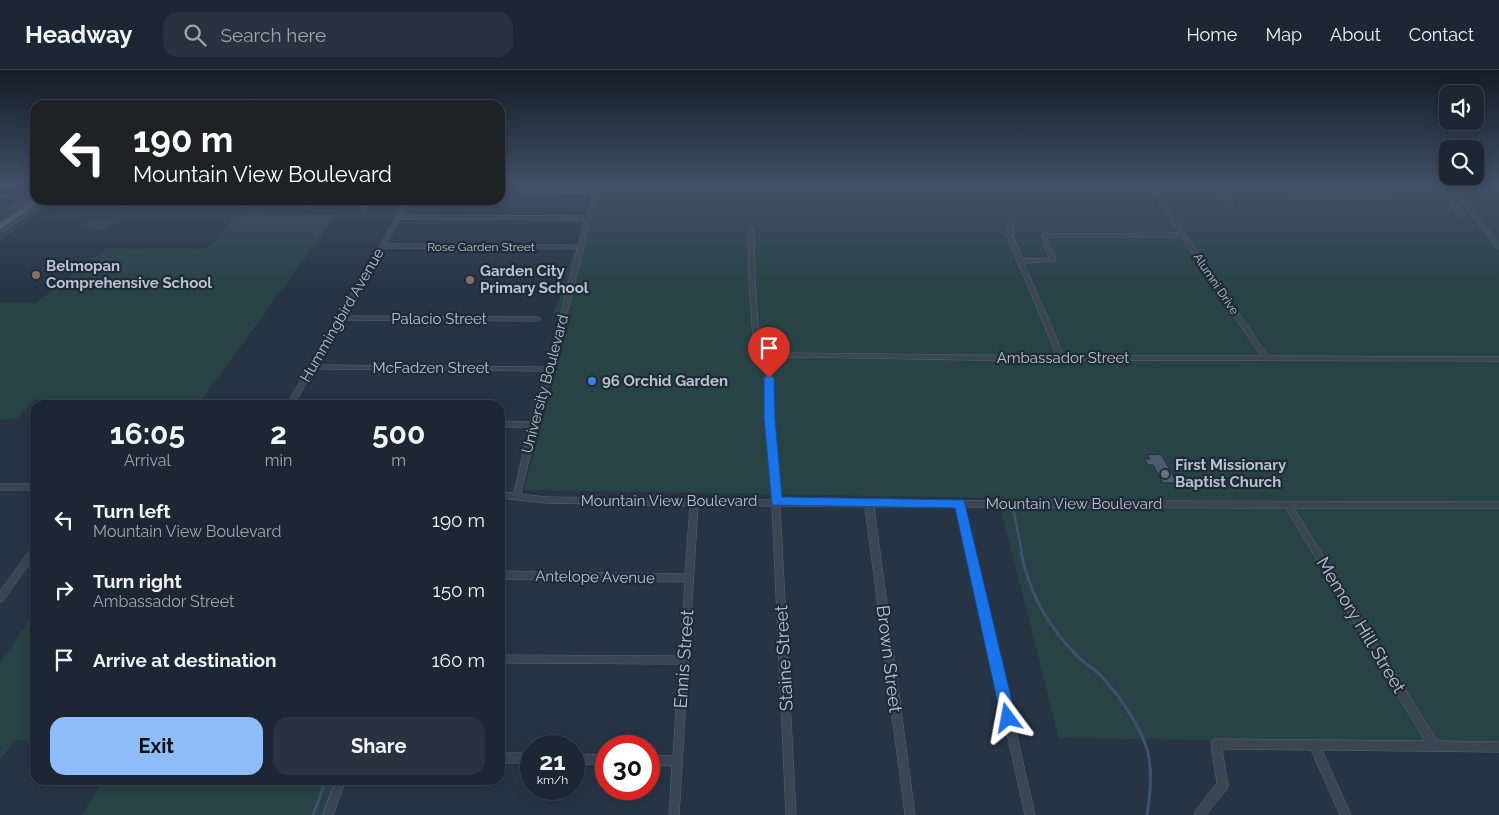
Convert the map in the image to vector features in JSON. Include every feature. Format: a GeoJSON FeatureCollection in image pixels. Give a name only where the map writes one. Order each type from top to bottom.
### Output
{"type":"FeatureCollection","features":[{"type":"Feature","properties":{"kind":"main road"},"geometry":{"type":"LineString","coordinates":[[0,227],[10,220]]}},
{"type":"Feature","properties":{"kind":"street","name":"Hummingbird Avenue"},"geometry":{"type":"LineString","coordinates":[[293,400],[396,220]]}},
{"type":"Feature","properties":{"kind":"street","name":"University Boulevard"},"geometry":{"type":"LineString","coordinates":[[518,496],[534,425],[588,220]]}},
{"type":"Feature","properties":{"kind":"street","name":"Alumni Drive"},"geometry":{"type":"LineString","coordinates":[[1172,220],[1266,358]]}},
{"type":"Feature","properties":{"kind":"street"},"geometry":{"type":"LineString","coordinates":[[1478,220],[1499,247]]}},
{"type":"Feature","properties":{"kind":"street"},"geometry":{"type":"LineString","coordinates":[[1010,224],[1010,236],[1061,358]]}},
{"type":"Feature","properties":{"kind":"street"},"geometry":{"type":"LineString","coordinates":[[751,229],[756,338],[763,349],[773,358],[770,362],[769,378],[776,502]]}},
{"type":"Feature","properties":{"kind":"street"},"geometry":{"type":"LineString","coordinates":[[1020,261],[1053,260],[1044,236],[1182,235]]}},
{"type":"Feature","properties":{"kind":"street","name":"Rose Garden Street"},"geometry":{"type":"LineString","coordinates":[[382,246],[581,247]]}},
{"type":"Feature","properties":{"kind":"street","name":"Palacio Street"},"geometry":{"type":"LineString","coordinates":[[340,318],[538,319]]}},
{"type":"Feature","properties":{"kind":"street","name":"Ambassador Street"},"geometry":{"type":"LineString","coordinates":[[773,358],[794,355],[1499,359]]}},
{"type":"Feature","properties":{"kind":"street","name":"McFadzen Street"},"geometry":{"type":"LineString","coordinates":[[312,367],[550,369]]}},
{"type":"Feature","properties":{"kind":"street"},"geometry":{"type":"LineString","coordinates":[[505,424],[534,425]]}},
{"type":"Feature","properties":{"kind":"street"},"geometry":{"type":"LineString","coordinates":[[0,487],[30,487]]}},
{"type":"Feature","properties":{"kind":"street","name":"Mountain View Boulevard"},"geometry":{"type":"LineString","coordinates":[[505,495],[546,500],[694,503],[1499,505]]}},
{"type":"Feature","properties":{"kind":"street","name":"Staine Street"},"geometry":{"type":"LineString","coordinates":[[776,502],[791,815]]}},
{"type":"Feature","properties":{"kind":"street","name":"Ennis Street"},"geometry":{"type":"LineString","coordinates":[[674,815],[694,503]]}},
{"type":"Feature","properties":{"kind":"street","name":"Brown Street"},"geometry":{"type":"LineString","coordinates":[[869,503],[910,815]]}},
{"type":"Feature","properties":{"kind":"street"},"geometry":{"type":"LineString","coordinates":[[960,503],[1030,815]]}},
{"type":"Feature","properties":{"kind":"street","name":"Memory Hill Street"},"geometry":{"type":"LineString","coordinates":[[1288,504],[1434,746]]}},
{"type":"Feature","properties":{"kind":"street"},"geometry":{"type":"LineString","coordinates":[[0,598],[30,556]]}},
{"type":"Feature","properties":{"kind":"street","name":"Antelope Avenue"},"geometry":{"type":"LineString","coordinates":[[505,575],[689,578]]}},
{"type":"Feature","properties":{"kind":"street"},"geometry":{"type":"LineString","coordinates":[[505,659],[684,660]]}},
{"type":"Feature","properties":{"kind":"street"},"geometry":{"type":"LineString","coordinates":[[1199,815],[1223,785],[1216,744],[1499,747]]}},
{"type":"Feature","properties":{"kind":"street"},"geometry":{"type":"LineString","coordinates":[[1314,745],[1346,815]]}},
{"type":"Feature","properties":{"kind":"street"},"geometry":{"type":"LineString","coordinates":[[505,758],[520,758]]}},
{"type":"Feature","properties":{"kind":"street"},"geometry":{"type":"LineString","coordinates":[[660,760],[677,761]]}},
{"type":"Feature","properties":{"kind":"street"},"geometry":{"type":"LineString","coordinates":[[328,815],[339,785]]}},
{"type":"Feature","properties":{"kind":"green space"},"geometry":{"type":"Polygon","coordinates":[[[0,220],[27,220],[0,241],[0,220]]]}},
{"type":"Feature","properties":{"kind":"green space"},"geometry":{"type":"Polygon","coordinates":[[[89,220],[116,220],[103,230],[78,228],[89,220]]]}},
{"type":"Feature","properties":{"kind":"green space"},"geometry":{"type":"Polygon","coordinates":[[[233,220],[333,220],[202,400],[30,400],[30,405],[16,419],[0,420],[0,302],[36,303],[107,248],[206,249],[233,220]]]}},
{"type":"Feature","properties":{"kind":"green space"},"geometry":{"type":"Polygon","coordinates":[[[592,220],[1499,220],[1499,744],[1059,738],[998,498],[524,490],[572,313],[554,313],[573,251],[584,250],[592,220]]]}},
{"type":"Feature","properties":{"kind":"green space"},"geometry":{"type":"Polygon","coordinates":[[[30,619],[30,741],[15,740],[0,760],[0,664],[30,619]]]}},
{"type":"Feature","properties":{"kind":"green space"},"geometry":{"type":"Polygon","coordinates":[[[100,785],[339,785],[328,815],[82,815],[100,785]]]}},
{"type":"Feature","properties":{"kind":"building","name":"First Missionary Baptist Church"},"geometry":{"type":"Polygon","coordinates":[[[1161,454],[1177,483],[1163,483],[1153,465],[1148,465],[1144,459],[1150,459],[1147,455],[1161,454]]]}},
{"type":"Feature","properties":{"kind":"waterway"},"geometry":{"type":"LineString","coordinates":[[0,223],[5,220]]}},
{"type":"Feature","properties":{"kind":"waterway"},"geometry":{"type":"LineString","coordinates":[[4,231],[20,220]]}},
{"type":"Feature","properties":{"kind":"waterway"},"geometry":{"type":"LineString","coordinates":[[1014,512],[1022,553]]}},
{"type":"Feature","properties":{"kind":"waterway"},"geometry":{"type":"LineString","coordinates":[[1021,552],[1029,581],[1041,609],[1067,646],[1099,674],[1114,691],[1130,713],[1142,737],[1149,758],[1150,772],[1150,794],[1147,815]]}},
{"type":"Feature","properties":{"kind":"waterway"},"geometry":{"type":"LineString","coordinates":[[313,815],[324,785]]}},
{"type":"Feature","properties":{"kind":"place","name":"Belmopan Comprehensive School"},"geometry":{"type":"Point","coordinates":[36,275]}},
{"type":"Feature","properties":{"kind":"place","name":"Garden City Primary School"},"geometry":{"type":"Point","coordinates":[470,280]}},
{"type":"Feature","properties":{"kind":"place","name":"96 Orchid Garden"},"geometry":{"type":"Point","coordinates":[592,381]}},
{"type":"Feature","properties":{"kind":"place","name":"First Missionary Baptist Church"},"geometry":{"type":"Point","coordinates":[1165,474]}},
{"type":"Feature","properties":{"kind":"route"},"geometry":{"type":"LineString","coordinates":[[769,378],[776,502],[960,503],[1008,718]]}}]}
